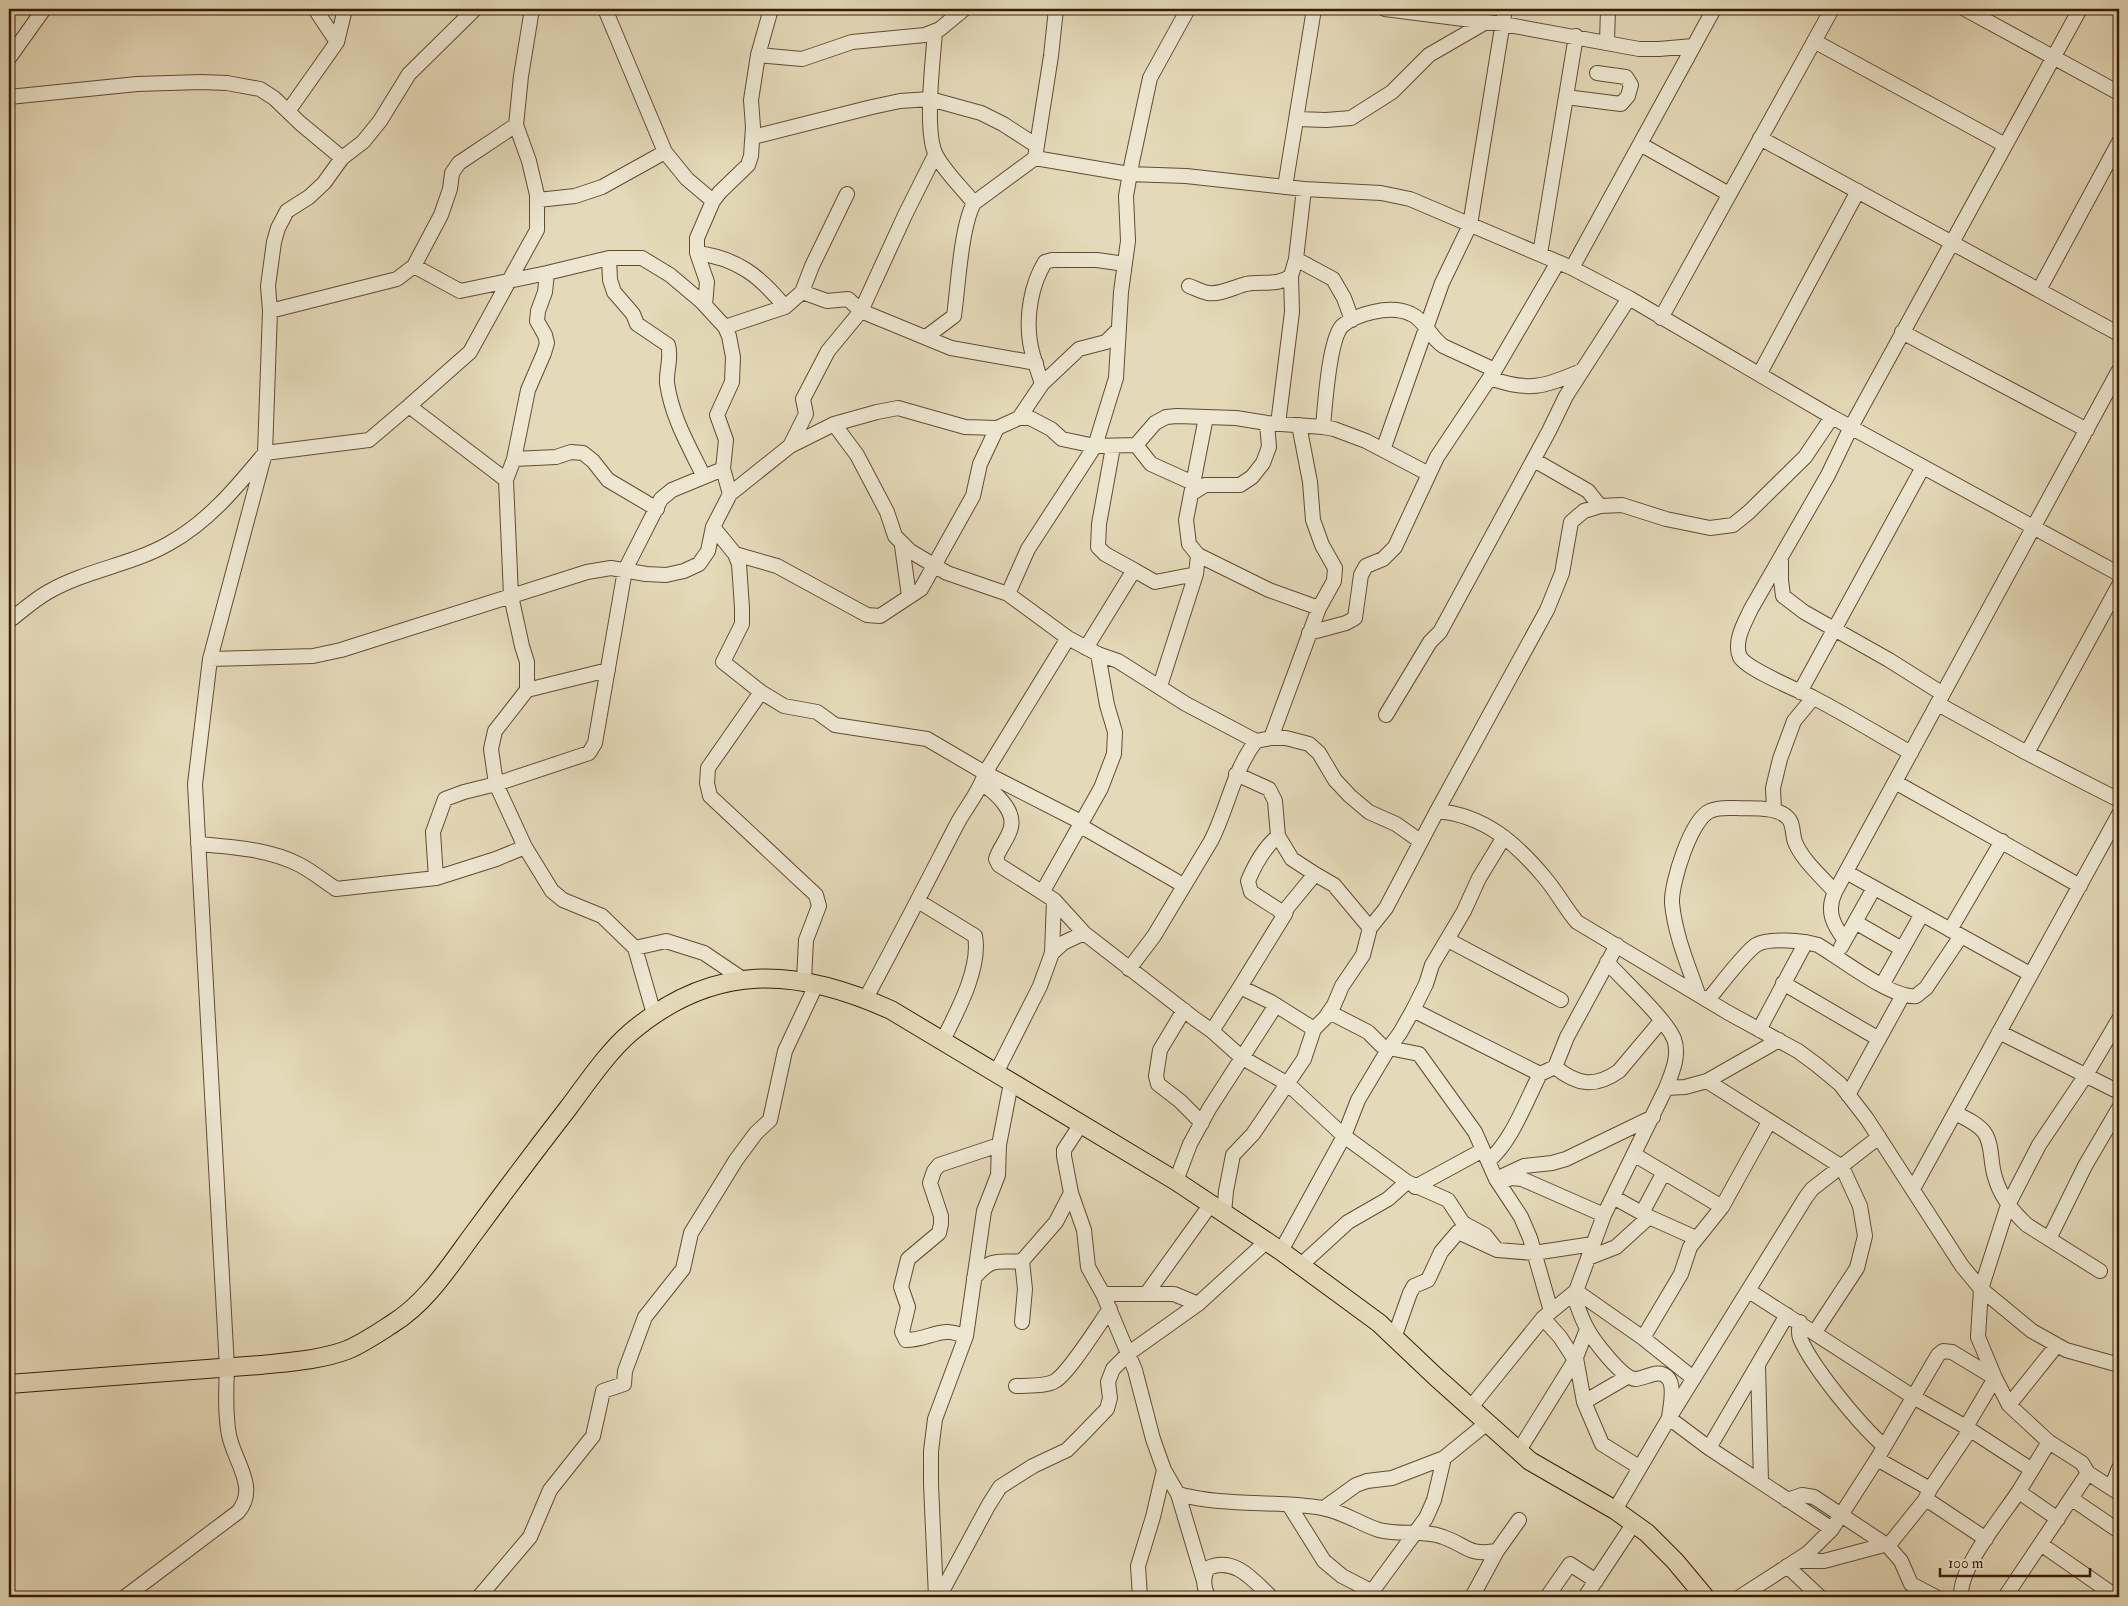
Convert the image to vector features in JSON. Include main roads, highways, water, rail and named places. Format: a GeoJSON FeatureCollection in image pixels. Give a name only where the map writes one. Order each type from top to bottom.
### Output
{"type":"FeatureCollection","features":[{"type":"Feature","properties":{"kind":"main road"},"geometry":{"type":"LineString","coordinates":[[9,1384],[227,1368],[300,1360],[346,1350],[394,1324],[433,1288],[597,1070],[628,1034],[670,1004],[704,989],[744,980],[770,978],[810,982],[866,998],[892,1010],[1176,1182],[1274,1246],[1379,1323],[1518,1452],[1530,1461],[1615,1510],[1647,1533],[1675,1561],[1705,1597]]}}]}
